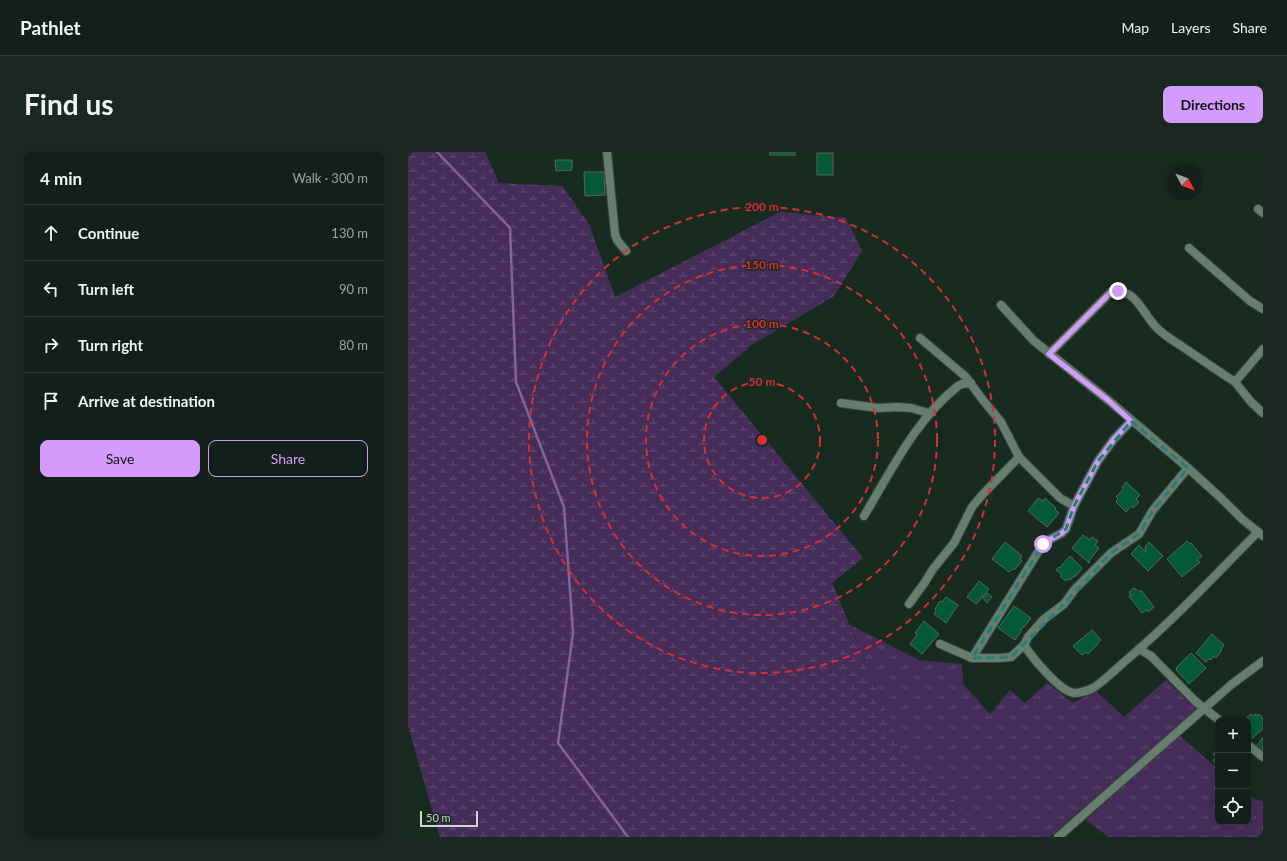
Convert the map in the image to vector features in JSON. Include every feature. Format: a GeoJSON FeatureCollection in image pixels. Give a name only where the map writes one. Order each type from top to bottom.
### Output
{"type":"FeatureCollection","features":[{"type":"Feature","properties":{"kind":"street"},"geometry":{"type":"LineString","coordinates":[[607,152],[615,234],[617,240],[626,251]]}},
{"type":"Feature","properties":{"kind":"street"},"geometry":{"type":"LineString","coordinates":[[1189,248],[1250,301],[1263,309]]}},
{"type":"Feature","properties":{"kind":"street"},"geometry":{"type":"LineString","coordinates":[[1049,354],[1111,292],[1118,291],[1127,293],[1134,298],[1156,327],[1168,337],[1235,382],[1251,402],[1263,413]]}},
{"type":"Feature","properties":{"kind":"street"},"geometry":{"type":"LineString","coordinates":[[1001,305],[1034,341],[1108,400],[1188,468],[1242,519],[1261,534],[1139,649],[1093,688],[1082,692],[1073,693],[1066,690],[1057,683],[1034,659],[1024,645]]}},
{"type":"Feature","properties":{"kind":"street"},"geometry":{"type":"LineString","coordinates":[[920,338],[963,373],[1001,422],[1019,458],[1060,498],[1074,506]]}},
{"type":"Feature","properties":{"kind":"street"},"geometry":{"type":"LineString","coordinates":[[1235,382],[1263,349]]}},
{"type":"Feature","properties":{"kind":"street"},"geometry":{"type":"LineString","coordinates":[[864,516],[929,413],[958,386],[971,383]]}},
{"type":"Feature","properties":{"kind":"street"},"geometry":{"type":"LineString","coordinates":[[842,403],[878,408],[911,408],[929,413]]}},
{"type":"Feature","properties":{"kind":"street"},"geometry":{"type":"LineString","coordinates":[[972,658],[1043,544],[1066,529],[1074,506],[1106,449],[1131,421]]}},
{"type":"Feature","properties":{"kind":"street"},"geometry":{"type":"LineString","coordinates":[[909,604],[926,582],[933,569],[954,543],[972,507],[1019,458]]}},
{"type":"Feature","properties":{"kind":"street"},"geometry":{"type":"LineString","coordinates":[[940,644],[972,658],[1011,657],[1024,645],[1028,637],[1043,620],[1064,604],[1075,589],[1111,553],[1139,534],[1153,510],[1188,468]]}},
{"type":"Feature","properties":{"kind":"street"},"geometry":{"type":"LineString","coordinates":[[1139,649],[1151,656],[1182,689],[1216,717]]}},
{"type":"Feature","properties":{"kind":"street"},"geometry":{"type":"LineString","coordinates":[[1058,837],[1184,725],[1232,684],[1263,661]]}},
{"type":"Feature","properties":{"kind":"street"},"geometry":{"type":"LineString","coordinates":[[1251,747],[1263,757]]}},
{"type":"Feature","properties":{"kind":"highlighted area"},"geometry":{"type":"Polygon","coordinates":[[[1131,421],[1188,468],[1153,510],[1139,534],[1111,553],[1064,604],[1011,657],[972,658],[1043,544],[1066,529],[1074,506],[1098,461],[1131,421]]]}},
{"type":"Feature","properties":{"kind":"green space"},"geometry":{"type":"Polygon","coordinates":[[[408,152],[485,152],[499,183],[562,186],[589,224],[615,297],[780,212],[846,218],[862,251],[834,296],[752,345],[714,377],[863,558],[832,583],[903,752],[993,837],[440,837],[408,726],[408,152]]]}},
{"type":"Feature","properties":{"kind":"green space"},"geometry":{"type":"Polygon","coordinates":[[[850,625],[919,660],[962,664],[963,684],[990,714],[1010,690],[1025,703],[1047,683],[1073,703],[1096,691],[1124,717],[1166,680],[1197,710],[1050,837],[993,837],[903,753],[850,625]]]}},
{"type":"Feature","properties":{"kind":"green space"},"geometry":{"type":"Polygon","coordinates":[[[1179,735],[1215,766],[1215,825],[1251,825],[1251,797],[1263,801],[1263,837],[1109,837],[1086,820],[1179,735]]]}},
{"type":"Feature","properties":{"kind":"building"},"geometry":{"type":"Polygon","coordinates":[[[770,152],[795,152],[795,155],[770,155],[770,152]]]}},
{"type":"Feature","properties":{"kind":"building"},"geometry":{"type":"Polygon","coordinates":[[[817,153],[833,153],[833,175],[817,175],[817,153]]]}},
{"type":"Feature","properties":{"kind":"building"},"geometry":{"type":"Polygon","coordinates":[[[555,160],[572,160],[572,170],[556,171],[555,160]]]}},
{"type":"Feature","properties":{"kind":"building"},"geometry":{"type":"Polygon","coordinates":[[[584,172],[604,172],[605,195],[585,196],[584,172]]]}},
{"type":"Feature","properties":{"kind":"building"},"geometry":{"type":"Polygon","coordinates":[[[1126,482],[1140,495],[1136,499],[1139,502],[1133,508],[1131,506],[1126,512],[1116,502],[1118,499],[1116,497],[1124,488],[1122,487],[1126,482]]]}},
{"type":"Feature","properties":{"kind":"building"},"geometry":{"type":"Polygon","coordinates":[[[1038,498],[1043,501],[1045,498],[1056,508],[1055,509],[1059,513],[1047,527],[1028,511],[1038,498]]]}},
{"type":"Feature","properties":{"kind":"building"},"geometry":{"type":"Polygon","coordinates":[[[1083,535],[1090,540],[1092,537],[1098,541],[1095,545],[1099,548],[1089,563],[1072,548],[1083,535]]]}},
{"type":"Feature","properties":{"kind":"building"},"geometry":{"type":"Polygon","coordinates":[[[1187,541],[1190,544],[1191,543],[1202,556],[1197,560],[1200,562],[1182,577],[1167,559],[1187,541]]]}},
{"type":"Feature","properties":{"kind":"building"},"geometry":{"type":"Polygon","coordinates":[[[1005,542],[1022,556],[1020,559],[1022,561],[1014,570],[1012,569],[1009,572],[992,559],[1005,542]]]}},
{"type":"Feature","properties":{"kind":"building"},"geometry":{"type":"Polygon","coordinates":[[[1149,542],[1163,556],[1148,571],[1131,554],[1139,545],[1146,552],[1145,547],[1149,542]]]}},
{"type":"Feature","properties":{"kind":"building"},"geometry":{"type":"Polygon","coordinates":[[[1070,556],[1082,568],[1076,576],[1066,581],[1056,570],[1062,566],[1062,564],[1070,556]]]}},
{"type":"Feature","properties":{"kind":"building"},"geometry":{"type":"Polygon","coordinates":[[[979,581],[989,589],[983,596],[981,596],[981,599],[976,604],[967,597],[979,581]]]}},
{"type":"Feature","properties":{"kind":"building"},"geometry":{"type":"Polygon","coordinates":[[[1134,588],[1138,591],[1142,591],[1154,607],[1148,612],[1146,610],[1142,613],[1129,596],[1131,595],[1129,592],[1134,588]]]}},
{"type":"Feature","properties":{"kind":"building"},"geometry":{"type":"Polygon","coordinates":[[[987,593],[992,597],[987,603],[982,597],[984,597],[987,593]]]}},
{"type":"Feature","properties":{"kind":"building"},"geometry":{"type":"Polygon","coordinates":[[[946,597],[958,605],[946,623],[934,614],[940,601],[942,602],[946,597]]]}},
{"type":"Feature","properties":{"kind":"building"},"geometry":{"type":"Polygon","coordinates":[[[1014,606],[1031,618],[1021,629],[1022,630],[1015,640],[998,628],[1014,606]]]}},
{"type":"Feature","properties":{"kind":"building"},"geometry":{"type":"Polygon","coordinates":[[[924,621],[939,634],[922,654],[910,644],[917,635],[915,633],[924,621]]]}},
{"type":"Feature","properties":{"kind":"building"},"geometry":{"type":"Polygon","coordinates":[[[1092,630],[1101,640],[1088,654],[1086,652],[1082,655],[1073,646],[1092,630]]]}},
{"type":"Feature","properties":{"kind":"building"},"geometry":{"type":"Polygon","coordinates":[[[1212,634],[1224,645],[1216,658],[1214,656],[1211,660],[1210,658],[1206,662],[1196,653],[1212,634]]]}},
{"type":"Feature","properties":{"kind":"building"},"geometry":{"type":"Polygon","coordinates":[[[1191,653],[1206,668],[1189,684],[1176,670],[1176,668],[1191,653]]]}},
{"type":"Feature","properties":{"kind":"building"},"geometry":{"type":"Polygon","coordinates":[[[1251,714],[1253,716],[1255,714],[1258,716],[1259,714],[1263,718],[1263,729],[1251,739],[1251,717],[1247,717],[1251,714]]]}},
{"type":"Feature","properties":{"kind":"building"},"geometry":{"type":"Polygon","coordinates":[[[1263,737],[1263,755],[1255,748],[1263,737]]]}},
{"type":"Feature","properties":{"kind":"waterway"},"geometry":{"type":"LineString","coordinates":[[437,152],[510,228],[516,382],[564,507],[573,633],[558,743],[628,837]]}},
{"type":"Feature","properties":{"kind":"route"},"geometry":{"type":"LineString","coordinates":[[1043,544],[1066,529],[1074,506],[1098,461],[1114,439],[1131,421],[1108,400],[1049,354],[1111,292],[1118,291]]}}]}
